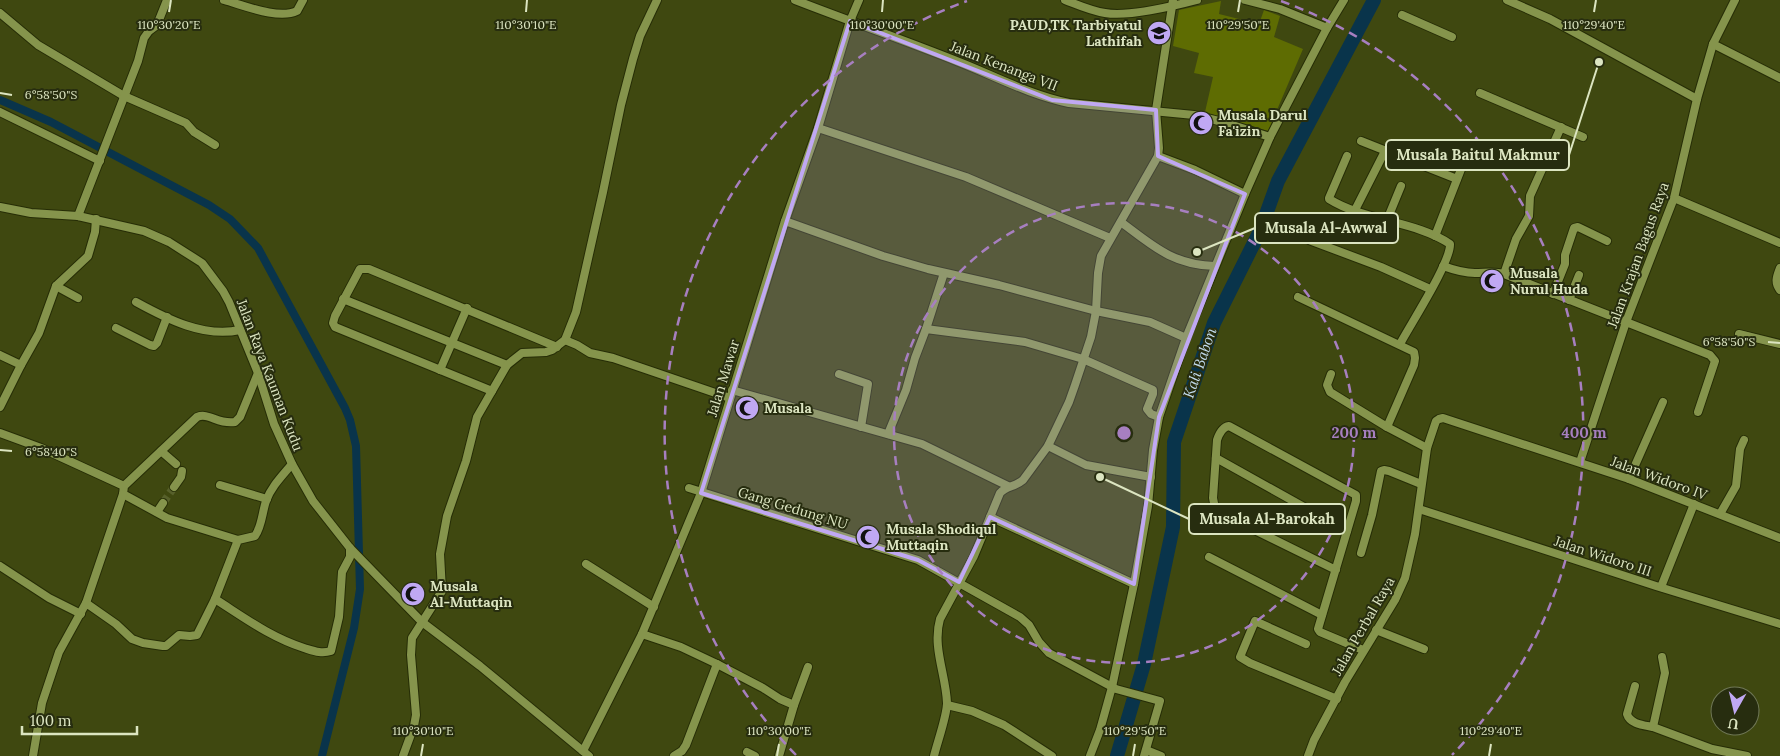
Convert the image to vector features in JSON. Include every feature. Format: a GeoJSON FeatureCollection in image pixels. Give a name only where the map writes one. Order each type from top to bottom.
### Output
{"type":"FeatureCollection","features":[{"type":"Feature","properties":{"kind":"street"},"geometry":{"type":"LineString","coordinates":[[78,216],[138,61],[144,38],[157,25],[167,0]]}},
{"type":"Feature","properties":{"kind":"street"},"geometry":{"type":"LineString","coordinates":[[224,0],[266,12],[288,14],[297,11],[303,0]]}},
{"type":"Feature","properties":{"kind":"street"},"geometry":{"type":"LineString","coordinates":[[402,756],[414,726],[416,715],[411,649],[412,638],[442,591],[440,554],[446,516],[466,461],[477,417],[507,364],[522,354],[546,352],[557,347],[564,340],[576,312],[633,58],[640,36],[657,0]]}},
{"type":"Feature","properties":{"kind":"street","name":"Jalan Kenanga VII"},"geometry":{"type":"LineString","coordinates":[[795,0],[958,61],[1044,98],[1068,103],[1194,115],[1214,119],[1270,137]]}},
{"type":"Feature","properties":{"kind":"street","name":"Jalan Mawar"},"geometry":{"type":"LineString","coordinates":[[586,754],[654,607],[701,493],[785,221],[818,128],[850,21],[859,0]]}},
{"type":"Feature","properties":{"kind":"street"},"geometry":{"type":"LineString","coordinates":[[1065,0],[1092,10],[1117,14],[1197,0]]}},
{"type":"Feature","properties":{"kind":"street"},"geometry":{"type":"LineString","coordinates":[[1245,0],[1280,9],[1327,28]]}},
{"type":"Feature","properties":{"kind":"street"},"geometry":{"type":"LineString","coordinates":[[1090,756],[1114,688],[1148,506],[1150,477],[1159,417],[1186,338],[1244,194],[1270,137],[1327,28],[1344,0]]}},
{"type":"Feature","properties":{"kind":"street"},"geometry":{"type":"LineString","coordinates":[[1508,0],[1550,19],[1697,98]]}},
{"type":"Feature","properties":{"kind":"street","name":"Jalan Krajan Bagus Raya"},"geometry":{"type":"LineString","coordinates":[[1580,462],[1626,322],[1674,198],[1697,98],[1714,44],[1735,0]]}},
{"type":"Feature","properties":{"kind":"street"},"geometry":{"type":"LineString","coordinates":[[934,756],[947,705],[937,641],[937,628],[974,556],[1000,493],[1008,486],[1023,480],[1048,446],[1069,402],[1091,338],[1096,311],[1101,256],[1158,156],[1156,110],[1173,3]]}},
{"type":"Feature","properties":{"kind":"street"},"geometry":{"type":"LineString","coordinates":[[0,13],[38,45],[124,96],[186,123],[194,132],[215,145]]}},
{"type":"Feature","properties":{"kind":"street"},"geometry":{"type":"LineString","coordinates":[[1402,15],[1452,37]]}},
{"type":"Feature","properties":{"kind":"street"},"geometry":{"type":"LineString","coordinates":[[1714,44],[1780,78]]}},
{"type":"Feature","properties":{"kind":"street"},"geometry":{"type":"LineString","coordinates":[[1480,93],[1583,137]]}},
{"type":"Feature","properties":{"kind":"street"},"geometry":{"type":"LineString","coordinates":[[0,112],[101,158]]}},
{"type":"Feature","properties":{"kind":"street"},"geometry":{"type":"LineString","coordinates":[[1504,274],[1516,239],[1529,216],[1530,196],[1561,127]]}},
{"type":"Feature","properties":{"kind":"street"},"geometry":{"type":"LineString","coordinates":[[818,128],[966,177],[1110,238]]}},
{"type":"Feature","properties":{"kind":"street"},"geometry":{"type":"LineString","coordinates":[[1360,141],[1457,179]]}},
{"type":"Feature","properties":{"kind":"street"},"geometry":{"type":"LineString","coordinates":[[1355,210],[1385,151]]}},
{"type":"Feature","properties":{"kind":"street"},"geometry":{"type":"LineString","coordinates":[[1158,156],[1196,170],[1244,194]]}},
{"type":"Feature","properties":{"kind":"street"},"geometry":{"type":"LineString","coordinates":[[1347,156],[1328,198],[1331,201],[1435,236],[1450,244],[1443,266],[1400,344]]}},
{"type":"Feature","properties":{"kind":"street"},"geometry":{"type":"LineString","coordinates":[[1435,236],[1465,159]]}},
{"type":"Feature","properties":{"kind":"street"},"geometry":{"type":"LineString","coordinates":[[1387,220],[1401,186]]}},
{"type":"Feature","properties":{"kind":"street"},"geometry":{"type":"LineString","coordinates":[[1674,198],[1780,243]]}},
{"type":"Feature","properties":{"kind":"street","name":"Jalan Raya Kauman Kudu"},"geometry":{"type":"LineString","coordinates":[[0,207],[31,213],[78,216],[144,231],[169,242],[202,263],[223,291],[258,373],[274,424],[292,464],[313,501],[350,548],[422,622]]}},
{"type":"Feature","properties":{"kind":"street"},"geometry":{"type":"LineString","coordinates":[[0,407],[39,333],[56,286],[88,256],[95,232],[96,219]]}},
{"type":"Feature","properties":{"kind":"street"},"geometry":{"type":"LineString","coordinates":[[785,221],[883,256],[944,273],[999,284],[1096,311],[1150,322],[1186,338]]}},
{"type":"Feature","properties":{"kind":"street"},"geometry":{"type":"LineString","coordinates":[[1121,222],[1158,250],[1172,257],[1189,263],[1215,266]]}},
{"type":"Feature","properties":{"kind":"street"},"geometry":{"type":"LineString","coordinates":[[1553,294],[1565,264],[1565,255],[1574,228],[1578,227],[1607,241]]}},
{"type":"Feature","properties":{"kind":"street"},"geometry":{"type":"LineString","coordinates":[[1309,240],[1381,267],[1430,289]]}},
{"type":"Feature","properties":{"kind":"street"},"geometry":{"type":"LineString","coordinates":[[1443,266],[1460,272],[1496,272],[1504,274],[1713,356],[1714,363],[1698,412]]}},
{"type":"Feature","properties":{"kind":"street"},"geometry":{"type":"LineString","coordinates":[[492,391],[335,327],[333,320],[360,268],[467,308],[557,347]]}},
{"type":"Feature","properties":{"kind":"street"},"geometry":{"type":"LineString","coordinates":[[1780,268],[1776,280],[1780,290]]}},
{"type":"Feature","properties":{"kind":"street"},"geometry":{"type":"LineString","coordinates":[[888,434],[906,390],[944,273]]}},
{"type":"Feature","properties":{"kind":"street"},"geometry":{"type":"LineString","coordinates":[[1569,300],[1580,275]]}},
{"type":"Feature","properties":{"kind":"street"},"geometry":{"type":"LineString","coordinates":[[56,286],[78,298]]}},
{"type":"Feature","properties":{"kind":"street"},"geometry":{"type":"LineString","coordinates":[[1298,297],[1414,352],[1415,358],[1387,427]]}},
{"type":"Feature","properties":{"kind":"street"},"geometry":{"type":"LineString","coordinates":[[344,299],[507,364]]}},
{"type":"Feature","properties":{"kind":"street"},"geometry":{"type":"LineString","coordinates":[[136,302],[193,327],[213,332],[240,330]]}},
{"type":"Feature","properties":{"kind":"street"},"geometry":{"type":"LineString","coordinates":[[440,370],[467,308]]}},
{"type":"Feature","properties":{"kind":"street"},"geometry":{"type":"LineString","coordinates":[[116,328],[154,346],[157,343],[167,317]]}},
{"type":"Feature","properties":{"kind":"street"},"geometry":{"type":"LineString","coordinates":[[926,329],[1025,342],[1083,359],[1153,390],[1147,409],[1151,414],[1159,417]]}},
{"type":"Feature","properties":{"kind":"street"},"geometry":{"type":"LineString","coordinates":[[1739,334],[1780,343]]}},
{"type":"Feature","properties":{"kind":"street"},"geometry":{"type":"LineString","coordinates":[[564,340],[578,345],[590,353],[613,358],[731,394],[861,426],[922,444],[1008,486]]}},
{"type":"Feature","properties":{"kind":"street"},"geometry":{"type":"LineString","coordinates":[[0,355],[21,366]]}},
{"type":"Feature","properties":{"kind":"street"},"geometry":{"type":"LineString","coordinates":[[33,756],[42,703],[59,652],[86,604],[124,490],[160,451],[197,417],[205,416],[222,423],[235,422],[240,417],[258,373]]}},
{"type":"Feature","properties":{"kind":"street"},"geometry":{"type":"LineString","coordinates":[[839,374],[868,384],[861,426]]}},
{"type":"Feature","properties":{"kind":"street"},"geometry":{"type":"LineString","coordinates":[[1331,374],[1327,385],[1330,392],[1387,427],[1427,448]]}},
{"type":"Feature","properties":{"kind":"street"},"geometry":{"type":"LineString","coordinates":[[1629,479],[1663,402]]}},
{"type":"Feature","properties":{"kind":"street","name":"Jalan Perbal Raya"},"geometry":{"type":"LineString","coordinates":[[1308,756],[1314,740],[1363,650],[1395,600],[1405,578],[1412,553],[1427,448],[1436,421],[1439,418],[1443,418]]}},
{"type":"Feature","properties":{"kind":"street","name":"Jalan Widoro IV"},"geometry":{"type":"LineString","coordinates":[[1443,418],[1629,479],[1780,538]]}},
{"type":"Feature","properties":{"kind":"street"},"geometry":{"type":"LineString","coordinates":[[1336,570],[1217,510],[1213,498],[1217,440],[1224,427],[1229,426],[1356,495],[1356,501],[1336,570],[1318,629],[1320,632],[1363,650]]}},
{"type":"Feature","properties":{"kind":"street"},"geometry":{"type":"LineString","coordinates":[[0,433],[40,448],[124,490],[157,512],[174,520],[238,540],[255,536],[260,530],[263,511],[272,488],[292,464]]}},
{"type":"Feature","properties":{"kind":"street"},"geometry":{"type":"LineString","coordinates":[[1720,514],[1736,486],[1740,449],[1744,440]]}},
{"type":"Feature","properties":{"kind":"street"},"geometry":{"type":"LineString","coordinates":[[1048,446],[1090,466],[1150,477]]}},
{"type":"Feature","properties":{"kind":"street"},"geometry":{"type":"LineString","coordinates":[[160,451],[176,464]]}},
{"type":"Feature","properties":{"kind":"street"},"geometry":{"type":"LineString","coordinates":[[1216,458],[1347,531]]}},
{"type":"Feature","properties":{"kind":"street"},"geometry":{"type":"LineString","coordinates":[[174,487],[181,477],[182,471]]}},
{"type":"Feature","properties":{"kind":"street"},"geometry":{"type":"LineString","coordinates":[[1361,553],[1382,471],[1389,471],[1421,484]]}},
{"type":"Feature","properties":{"kind":"street"},"geometry":{"type":"LineString","coordinates":[[220,485],[267,499]]}},
{"type":"Feature","properties":{"kind":"street","name":"Gang Gedung NU"},"geometry":{"type":"LineString","coordinates":[[689,488],[918,560],[959,582],[1026,621],[1039,642],[1049,653],[1114,688],[1160,702],[1145,753]]}},
{"type":"Feature","properties":{"kind":"street"},"geometry":{"type":"LineString","coordinates":[[157,512],[163,503]]}},
{"type":"Feature","properties":{"kind":"street"},"geometry":{"type":"LineString","coordinates":[[1661,588],[1694,504]]}},
{"type":"Feature","properties":{"kind":"street","name":"Jalan Widoro III"},"geometry":{"type":"LineString","coordinates":[[1419,509],[1661,588],[1780,624]]}},
{"type":"Feature","properties":{"kind":"street"},"geometry":{"type":"LineString","coordinates":[[990,517],[1134,584]]}},
{"type":"Feature","properties":{"kind":"street"},"geometry":{"type":"LineString","coordinates":[[86,604],[116,624],[132,640],[138,642],[166,646],[179,635],[197,635],[215,599],[238,540]]}},
{"type":"Feature","properties":{"kind":"street"},"geometry":{"type":"LineString","coordinates":[[215,599],[269,634],[288,643],[324,653],[331,651],[339,617],[342,572],[350,557],[350,548]]}},
{"type":"Feature","properties":{"kind":"street"},"geometry":{"type":"LineString","coordinates":[[1209,557],[1322,615]]}},
{"type":"Feature","properties":{"kind":"street"},"geometry":{"type":"LineString","coordinates":[[586,564],[654,607]]}},
{"type":"Feature","properties":{"kind":"street"},"geometry":{"type":"LineString","coordinates":[[0,566],[49,598],[81,614]]}},
{"type":"Feature","properties":{"kind":"street"},"geometry":{"type":"LineString","coordinates":[[1306,644],[1255,621],[1240,657],[1250,663],[1337,699]]}},
{"type":"Feature","properties":{"kind":"street"},"geometry":{"type":"LineString","coordinates":[[422,622],[480,666],[586,754]]}},
{"type":"Feature","properties":{"kind":"street"},"geometry":{"type":"LineString","coordinates":[[1376,630],[1424,649]]}},
{"type":"Feature","properties":{"kind":"street"},"geometry":{"type":"LineString","coordinates":[[642,634],[681,647],[794,705]]}},
{"type":"Feature","properties":{"kind":"street"},"geometry":{"type":"LineString","coordinates":[[1653,727],[1664,673],[1662,657]]}},
{"type":"Feature","properties":{"kind":"street"},"geometry":{"type":"LineString","coordinates":[[674,756],[682,751],[686,745],[717,664]]}},
{"type":"Feature","properties":{"kind":"street"},"geometry":{"type":"LineString","coordinates":[[779,756],[794,705],[808,667]]}},
{"type":"Feature","properties":{"kind":"street"},"geometry":{"type":"LineString","coordinates":[[1635,686],[1627,714],[1628,718],[1632,721],[1712,749],[1747,756]]}},
{"type":"Feature","properties":{"kind":"street"},"geometry":{"type":"LineString","coordinates":[[947,705],[972,711],[1004,725],[1052,756]]}},
{"type":"Feature","properties":{"kind":"street"},"geometry":{"type":"LineString","coordinates":[[1145,753],[1161,756]]}},
{"type":"Feature","properties":{"kind":"highlighted area"},"geometry":{"type":"Polygon","coordinates":[[[850,21],[1052,100],[1156,110],[1158,156],[1245,194],[1159,417],[1134,584],[990,517],[959,582],[918,560],[701,493],[850,21]]]}},
{"type":"Feature","properties":{"kind":"green space"},"geometry":{"type":"Polygon","coordinates":[[[1221,1],[1219,14],[1259,24],[1264,10],[1280,16],[1274,37],[1303,49],[1268,131],[1205,112],[1213,77],[1194,73],[1199,53],[1173,46],[1179,10],[1221,1]]]}},
{"type":"Feature","properties":{"kind":"waterway","name":"Kali Babon"},"geometry":{"type":"LineString","coordinates":[[1117,756],[1144,664],[1173,527],[1174,442],[1214,323],[1260,231],[1278,181],[1374,0]]}},
{"type":"Feature","properties":{"kind":"waterway"},"geometry":{"type":"LineString","coordinates":[[0,100],[51,122],[209,205],[230,219],[258,248],[345,408],[356,446],[360,589],[354,628],[322,756]]}},
{"type":"Feature","properties":{"kind":"tunnel"},"geometry":{"type":"LineString","coordinates":[[163,503],[174,487]]}},
{"type":"Feature","properties":{"kind":"place","name":"PAUD,TK Tarbiyatul Lathifah"},"geometry":{"type":"Point","coordinates":[1159,33]}},
{"type":"Feature","properties":{"kind":"place","name":"Musala Baitul Makmur"},"geometry":{"type":"Point","coordinates":[1599,62]}},
{"type":"Feature","properties":{"kind":"place","name":"Musala Darul Fa'izin"},"geometry":{"type":"Point","coordinates":[1201,123]}},
{"type":"Feature","properties":{"kind":"place","name":"Musala Al-Awwal"},"geometry":{"type":"Point","coordinates":[1197,252]}},
{"type":"Feature","properties":{"kind":"place","name":"Musala Nurul Huda"},"geometry":{"type":"Point","coordinates":[1492,281]}},
{"type":"Feature","properties":{"kind":"place","name":"Musala"},"geometry":{"type":"Point","coordinates":[747,408]}},
{"type":"Feature","properties":{"kind":"place","name":"Musala Al-Barokah"},"geometry":{"type":"Point","coordinates":[1100,477]}},
{"type":"Feature","properties":{"kind":"place","name":"Musala Shodiqul Muttaqin"},"geometry":{"type":"Point","coordinates":[868,537]}},
{"type":"Feature","properties":{"kind":"place","name":"Musala Al-Muttaqin"},"geometry":{"type":"Point","coordinates":[413,594]}}]}
